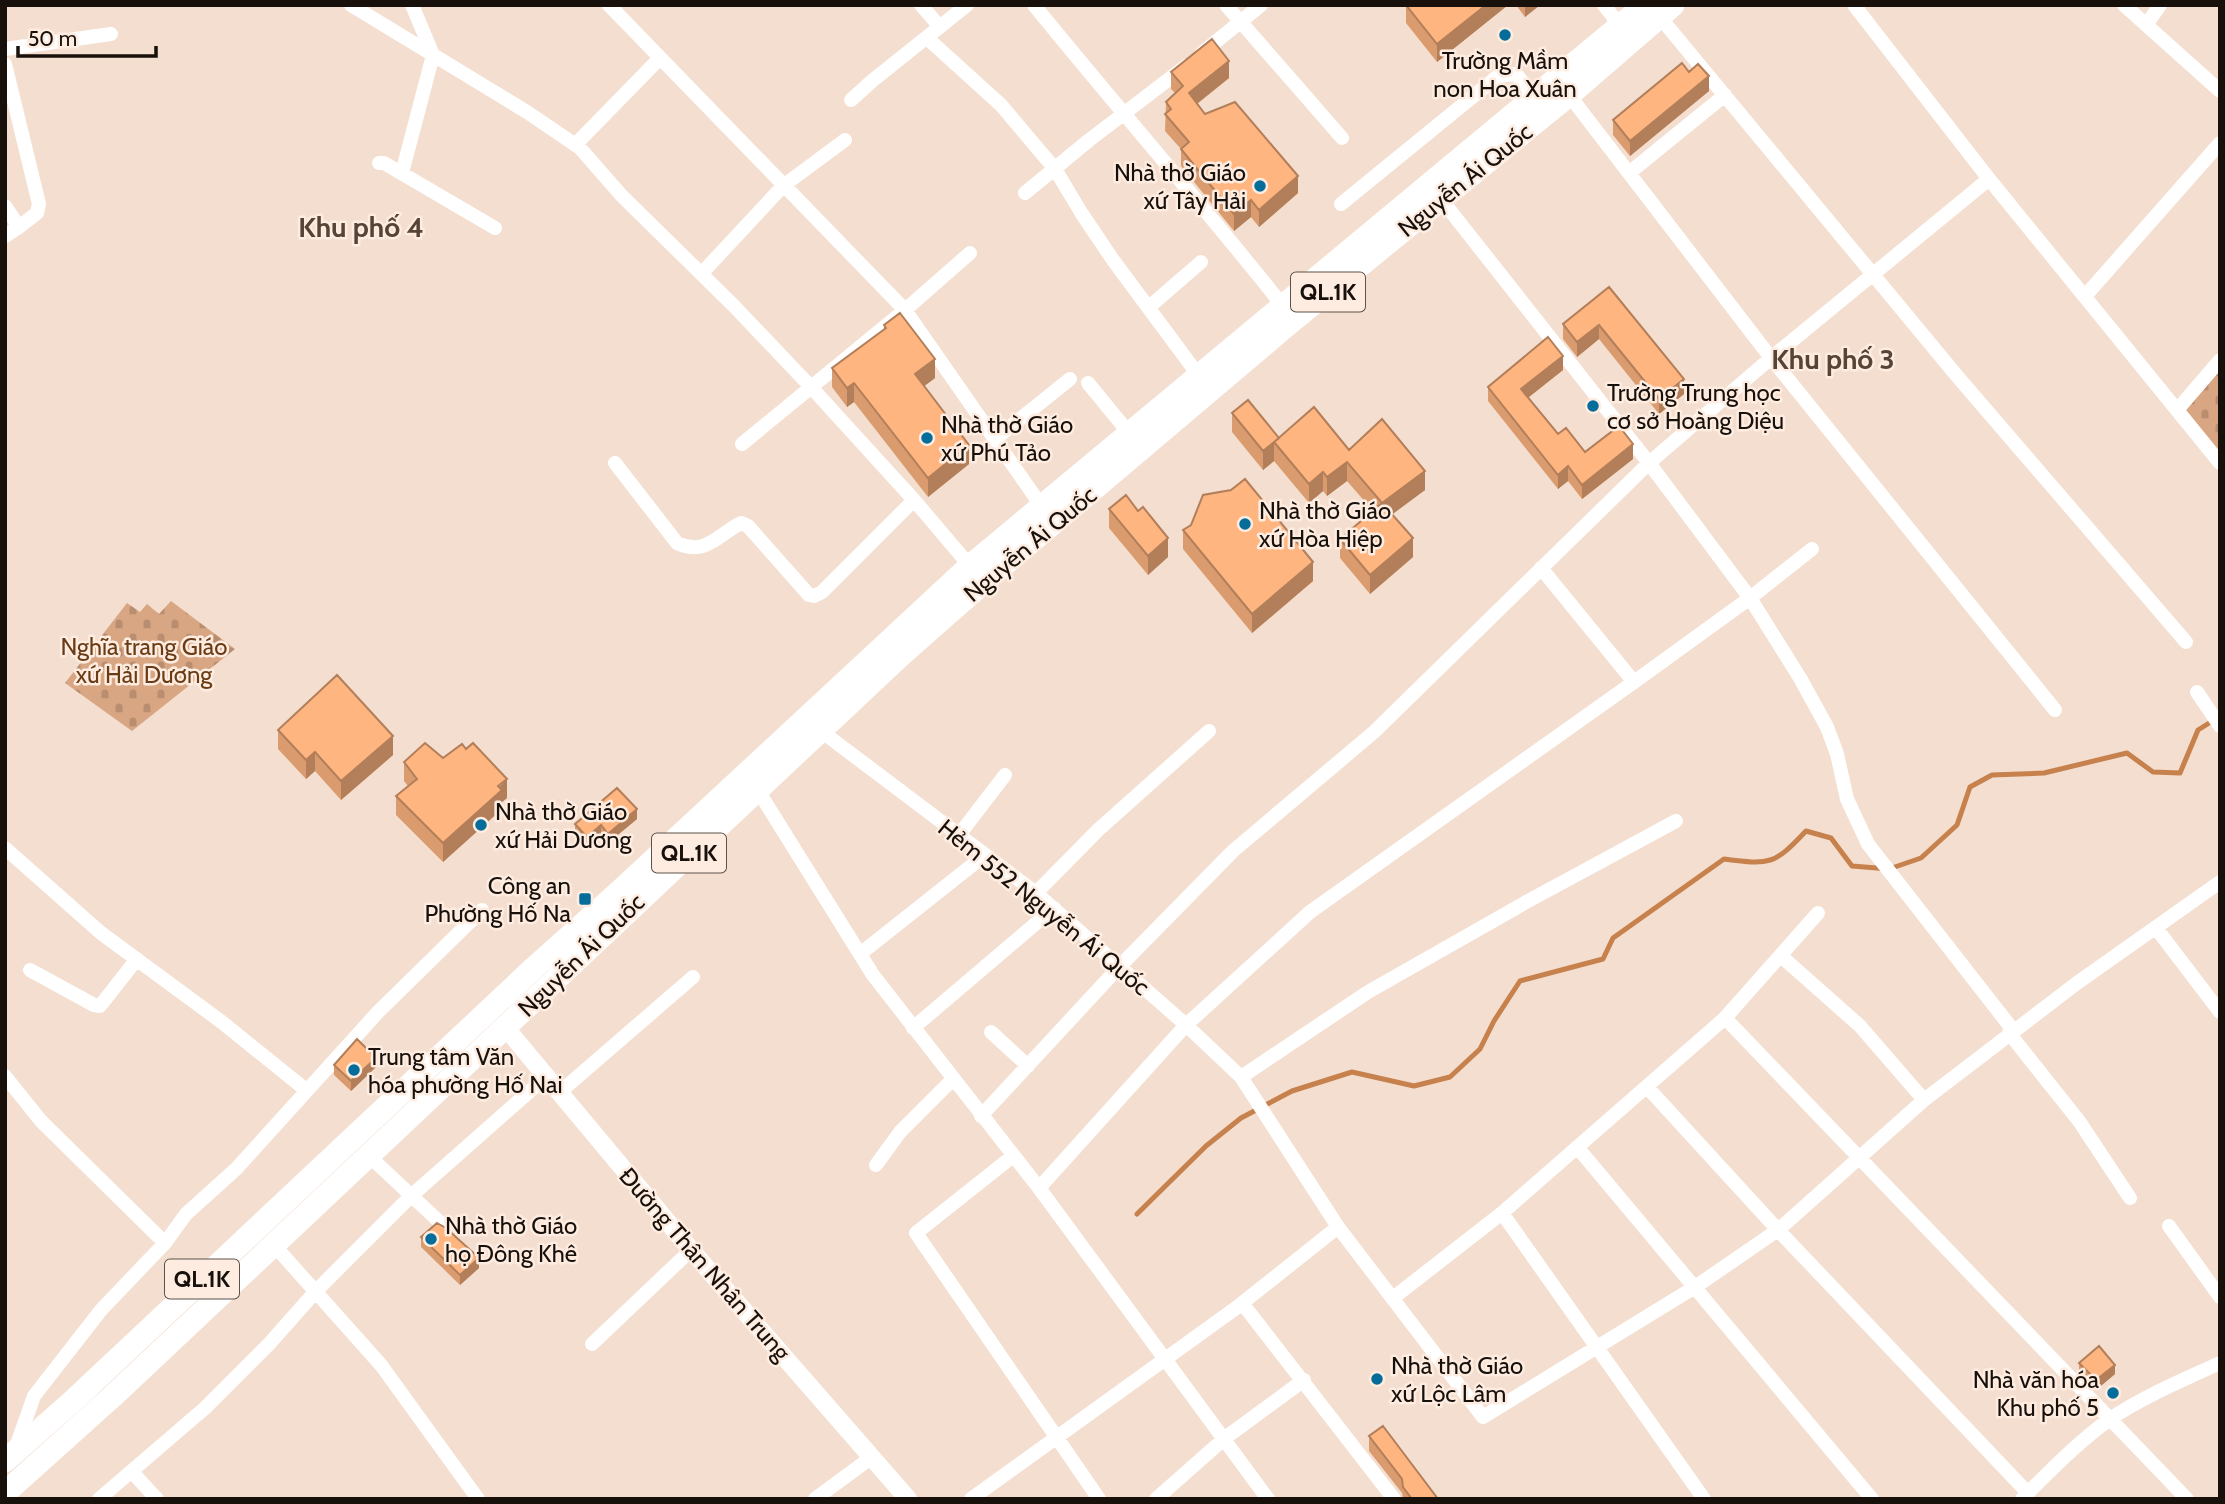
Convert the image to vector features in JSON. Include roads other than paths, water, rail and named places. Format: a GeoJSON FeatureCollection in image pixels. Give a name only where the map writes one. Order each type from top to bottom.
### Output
{"type":"FeatureCollection","features":[{"type":"Feature","properties":{"kind":"main road","name":"Nguyễn Ái Quốc"},"geometry":{"type":"LineString","coordinates":[[414,1112],[901,655],[978,574],[992,548],[1535,97],[1626,34],[1657,8]]}},
{"type":"Feature","properties":{"kind":"main road","name":"Nguyễn Ái Quốc"},"geometry":{"type":"LineString","coordinates":[[397,1095],[978,574],[1569,95],[1626,34]]}},
{"type":"Feature","properties":{"kind":"main road"},"geometry":{"type":"LineString","coordinates":[[397,1095],[414,1112]]}},
{"type":"Feature","properties":{"kind":"main road","name":"QL.1K"},"geometry":{"type":"LineString","coordinates":[[9,1458],[397,1095]]}},
{"type":"Feature","properties":{"kind":"main road","name":"QL.1K"},"geometry":{"type":"LineString","coordinates":[[5,1493],[94,1414],[414,1112]]}},
{"type":"Feature","properties":{"kind":"street"},"geometry":{"type":"LineString","coordinates":[[351,5],[527,112],[575,145],[811,387],[978,574]]}},
{"type":"Feature","properties":{"kind":"street"},"geometry":{"type":"LineString","coordinates":[[402,173],[433,55],[412,5]]}},
{"type":"Feature","properties":{"kind":"street"},"geometry":{"type":"LineString","coordinates":[[609,5],[905,310],[1042,506]]}},
{"type":"Feature","properties":{"kind":"street"},"geometry":{"type":"LineString","coordinates":[[921,5],[940,27]]}},
{"type":"Feature","properties":{"kind":"street"},"geometry":{"type":"LineString","coordinates":[[851,100],[967,5]]}},
{"type":"Feature","properties":{"kind":"street"},"geometry":{"type":"LineString","coordinates":[[1034,5],[1283,306]]}},
{"type":"Feature","properties":{"kind":"street"},"geometry":{"type":"LineString","coordinates":[[1227,5],[1342,138]]}},
{"type":"Feature","properties":{"kind":"street"},"geometry":{"type":"LineString","coordinates":[[1025,193],[1261,5]]}},
{"type":"Feature","properties":{"kind":"street"},"geometry":{"type":"LineString","coordinates":[[1604,5],[1626,34]]}},
{"type":"Feature","properties":{"kind":"street"},"geometry":{"type":"LineString","coordinates":[[1854,5],[1989,179],[2220,463]]}},
{"type":"Feature","properties":{"kind":"street"},"geometry":{"type":"LineString","coordinates":[[2124,5],[2220,91]]}},
{"type":"Feature","properties":{"kind":"street"},"geometry":{"type":"LineString","coordinates":[[2146,25],[2160,5]]}},
{"type":"Feature","properties":{"kind":"street"},"geometry":{"type":"LineString","coordinates":[[1657,8],[1725,95],[1957,376],[2186,642]]}},
{"type":"Feature","properties":{"kind":"street"},"geometry":{"type":"LineString","coordinates":[[5,49],[111,34]]}},
{"type":"Feature","properties":{"kind":"street"},"geometry":{"type":"LineString","coordinates":[[927,38],[1001,105],[1055,169],[1082,214],[1199,376]]}},
{"type":"Feature","properties":{"kind":"street"},"geometry":{"type":"LineString","coordinates":[[575,145],[659,59]]}},
{"type":"Feature","properties":{"kind":"street"},"geometry":{"type":"LineString","coordinates":[[5,64],[39,204],[37,213],[5,236]]}},
{"type":"Feature","properties":{"kind":"street"},"geometry":{"type":"LineString","coordinates":[[1341,204],[1498,76],[1516,74],[1535,97]]}},
{"type":"Feature","properties":{"kind":"street"},"geometry":{"type":"LineString","coordinates":[[1569,95],[1771,358],[2054,710]]}},
{"type":"Feature","properties":{"kind":"street"},"geometry":{"type":"LineString","coordinates":[[1629,173],[1725,95]]}},
{"type":"Feature","properties":{"kind":"street"},"geometry":{"type":"LineString","coordinates":[[702,273],[782,186],[845,140]]}},
{"type":"Feature","properties":{"kind":"street"},"geometry":{"type":"LineString","coordinates":[[2085,295],[2220,142]]}},
{"type":"Feature","properties":{"kind":"street"},"geometry":{"type":"LineString","coordinates":[[379,163],[402,173],[495,228]]}},
{"type":"Feature","properties":{"kind":"street"},"geometry":{"type":"LineString","coordinates":[[981,1116],[1120,966],[1233,851],[1374,732],[1649,463],[1771,358],[1989,179]]}},
{"type":"Feature","properties":{"kind":"street"},"geometry":{"type":"LineString","coordinates":[[1441,199],[1649,463],[1750,598],[1827,727],[1837,754],[1847,799],[1868,844],[2079,1121],[2130,1198]]}},
{"type":"Feature","properties":{"kind":"street"},"geometry":{"type":"LineString","coordinates":[[5,206],[19,227]]}},
{"type":"Feature","properties":{"kind":"street"},"geometry":{"type":"LineString","coordinates":[[742,444],[970,253]]}},
{"type":"Feature","properties":{"kind":"street"},"geometry":{"type":"LineString","coordinates":[[1149,307],[1201,262]]}},
{"type":"Feature","properties":{"kind":"street"},"geometry":{"type":"LineString","coordinates":[[2177,410],[2220,360]]}},
{"type":"Feature","properties":{"kind":"street"},"geometry":{"type":"LineString","coordinates":[[995,439],[1070,379]]}},
{"type":"Feature","properties":{"kind":"street"},"geometry":{"type":"LineString","coordinates":[[1088,383],[1129,433]]}},
{"type":"Feature","properties":{"kind":"street"},"geometry":{"type":"LineString","coordinates":[[615,463],[677,543],[687,548],[701,549],[741,523],[748,526],[809,595],[814,596],[822,592],[914,500]]}},
{"type":"Feature","properties":{"kind":"street"},"geometry":{"type":"LineString","coordinates":[[1038,1188],[1186,1025],[1310,912],[1634,682],[1750,598],[1812,549]]}},
{"type":"Feature","properties":{"kind":"street"},"geometry":{"type":"LineString","coordinates":[[1541,568],[1634,682]]}},
{"type":"Feature","properties":{"kind":"street"},"geometry":{"type":"LineString","coordinates":[[2197,692],[2220,726]]}},
{"type":"Feature","properties":{"kind":"street","name":"Hẻm 552 Nguyễn Ái Quốc"},"geometry":{"type":"LineString","coordinates":[[821,731],[1036,893],[1241,1077],[1338,1227],[1483,1418],[1599,1348]]}},
{"type":"Feature","properties":{"kind":"street"},"geometry":{"type":"LineString","coordinates":[[1036,893],[1098,830],[1209,732]]}},
{"type":"Feature","properties":{"kind":"street"},"geometry":{"type":"LineString","coordinates":[[959,835],[1005,775]]}},
{"type":"Feature","properties":{"kind":"street"},"geometry":{"type":"LineString","coordinates":[[757,789],[873,975],[1038,1188],[1268,1499]]}},
{"type":"Feature","properties":{"kind":"street"},"geometry":{"type":"LineString","coordinates":[[1241,1077],[1368,992],[1676,821]]}},
{"type":"Feature","properties":{"kind":"street"},"geometry":{"type":"LineString","coordinates":[[5,848],[101,933],[223,1023],[306,1090]]}},
{"type":"Feature","properties":{"kind":"street"},"geometry":{"type":"LineString","coordinates":[[859,954],[985,855]]}},
{"type":"Feature","properties":{"kind":"street"},"geometry":{"type":"LineString","coordinates":[[1599,1348],[1778,1230],[1924,1100],[2011,1031],[2220,882]]}},
{"type":"Feature","properties":{"kind":"street"},"geometry":{"type":"LineString","coordinates":[[913,1028],[1054,908]]}},
{"type":"Feature","properties":{"kind":"street"},"geometry":{"type":"LineString","coordinates":[[9,1458],[34,1396],[101,1310],[165,1243],[186,1214],[236,1169],[378,1012],[482,910]]}},
{"type":"Feature","properties":{"kind":"street"},"geometry":{"type":"LineString","coordinates":[[1393,1298],[1502,1213],[1725,1018],[1818,913]]}},
{"type":"Feature","properties":{"kind":"street"},"geometry":{"type":"LineString","coordinates":[[2156,928],[2220,1012]]}},
{"type":"Feature","properties":{"kind":"street"},"geometry":{"type":"LineString","coordinates":[[1782,956],[1860,1026],[1924,1100]]}},
{"type":"Feature","properties":{"kind":"street"},"geometry":{"type":"LineString","coordinates":[[30,970],[100,1006],[136,959]]}},
{"type":"Feature","properties":{"kind":"street"},"geometry":{"type":"LineString","coordinates":[[560,1092],[693,977]]}},
{"type":"Feature","properties":{"kind":"street"},"geometry":{"type":"LineString","coordinates":[[1725,1018],[2187,1499]]}},
{"type":"Feature","properties":{"kind":"street","name":"Đường Thân Nhân Trung"},"geometry":{"type":"LineString","coordinates":[[505,1027],[691,1250],[908,1499]]}},
{"type":"Feature","properties":{"kind":"street"},"geometry":{"type":"LineString","coordinates":[[990,1032],[1028,1066]]}},
{"type":"Feature","properties":{"kind":"street"},"geometry":{"type":"LineString","coordinates":[[5,1076],[41,1122],[165,1243]]}},
{"type":"Feature","properties":{"kind":"street"},"geometry":{"type":"LineString","coordinates":[[99,1499],[205,1408],[411,1196],[547,1076]]}},
{"type":"Feature","properties":{"kind":"street"},"geometry":{"type":"LineString","coordinates":[[876,1165],[900,1132],[953,1079]]}},
{"type":"Feature","properties":{"kind":"street"},"geometry":{"type":"LineString","coordinates":[[1647,1087],[2025,1496],[2110,1419],[2148,1396],[2220,1363]]}},
{"type":"Feature","properties":{"kind":"street"},"geometry":{"type":"LineString","coordinates":[[1577,1147],[1872,1499]]}},
{"type":"Feature","properties":{"kind":"street"},"geometry":{"type":"LineString","coordinates":[[368,1155],[446,1228]]}},
{"type":"Feature","properties":{"kind":"street"},"geometry":{"type":"LineString","coordinates":[[1013,1156],[916,1233],[1099,1499]]}},
{"type":"Feature","properties":{"kind":"street"},"geometry":{"type":"LineString","coordinates":[[1502,1213],[1704,1499]]}},
{"type":"Feature","properties":{"kind":"street"},"geometry":{"type":"LineString","coordinates":[[2169,1226],[2220,1297]]}},
{"type":"Feature","properties":{"kind":"street"},"geometry":{"type":"LineString","coordinates":[[971,1499],[1242,1303],[1338,1227]]}},
{"type":"Feature","properties":{"kind":"street"},"geometry":{"type":"LineString","coordinates":[[274,1245],[381,1365],[478,1499]]}},
{"type":"Feature","properties":{"kind":"street"},"geometry":{"type":"LineString","coordinates":[[592,1344],[691,1250]]}},
{"type":"Feature","properties":{"kind":"street"},"geometry":{"type":"LineString","coordinates":[[1242,1303],[1394,1499]]}},
{"type":"Feature","properties":{"kind":"street"},"geometry":{"type":"LineString","coordinates":[[1156,1499],[1225,1438],[1304,1380]]}},
{"type":"Feature","properties":{"kind":"street"},"geometry":{"type":"LineString","coordinates":[[815,1499],[872,1457]]}},
{"type":"Feature","properties":{"kind":"street"},"geometry":{"type":"LineString","coordinates":[[132,1472],[157,1499]]}},
{"type":"Feature","properties":{"kind":"waterway"},"geometry":{"type":"LineString","coordinates":[[1137,1214],[1206,1146],[1241,1118],[1292,1091],[1352,1072],[1414,1086],[1450,1077],[1480,1049],[1494,1021],[1520,981],[1603,959],[1613,938],[1724,859],[1752,862],[1770,860],[1786,851],[1806,831],[1831,838],[1852,866],[1889,869],[1921,858],[1957,825],[1970,787],[1992,775],[2044,773],[2127,753],[2153,772],[2180,773],[2198,730],[2214,720]]}},
{"type":"Feature","properties":{"kind":"place","name":"Trường Mầm non Hoa Xuân"},"geometry":{"type":"Point","coordinates":[1505,35]}},
{"type":"Feature","properties":{"kind":"place","name":"Nhà thờ Giáo xứ Tây Hải"},"geometry":{"type":"Point","coordinates":[1260,186]}},
{"type":"Feature","properties":{"kind":"place","name":"Trường Trung học cơ sở Hoàng Diệu"},"geometry":{"type":"Point","coordinates":[1593,406]}},
{"type":"Feature","properties":{"kind":"place","name":"Nhà thờ Giáo xứ Phú Tảo"},"geometry":{"type":"Point","coordinates":[927,438]}},
{"type":"Feature","properties":{"kind":"place","name":"Nhà thờ Giáo xứ Hòa Hiệp"},"geometry":{"type":"Point","coordinates":[1245,524]}},
{"type":"Feature","properties":{"kind":"place","name":"Nhà thờ Giáo xứ Hải Dương"},"geometry":{"type":"Point","coordinates":[481,825]}},
{"type":"Feature","properties":{"kind":"place","name":"Công an Phường Hố Na"},"geometry":{"type":"Point","coordinates":[585,899]}},
{"type":"Feature","properties":{"kind":"place","name":"Trung tâm Văn hóa phường Hố Nai"},"geometry":{"type":"Point","coordinates":[354,1070]}},
{"type":"Feature","properties":{"kind":"place","name":"Nhà thờ Giáo họ Đông Khê"},"geometry":{"type":"Point","coordinates":[431,1239]}},
{"type":"Feature","properties":{"kind":"place","name":"Nhà thờ Giáo xứ Lộc Lâm"},"geometry":{"type":"Point","coordinates":[1377,1379]}},
{"type":"Feature","properties":{"kind":"place","name":"Nhà văn hóa Khu phố 5"},"geometry":{"type":"Point","coordinates":[2113,1393]}},
{"type":"Feature","properties":{"kind":"district","name":"Khu phố 4"},"geometry":{"type":"Point","coordinates":[361,227]}},
{"type":"Feature","properties":{"kind":"district","name":"Khu phố 3"},"geometry":{"type":"Point","coordinates":[1833,359]}},
{"type":"Feature","properties":{"kind":"park label","name":"Nghĩa trang Giáo xứ Hải Dương"},"geometry":{"type":"Point","coordinates":[144,660]}}]}
